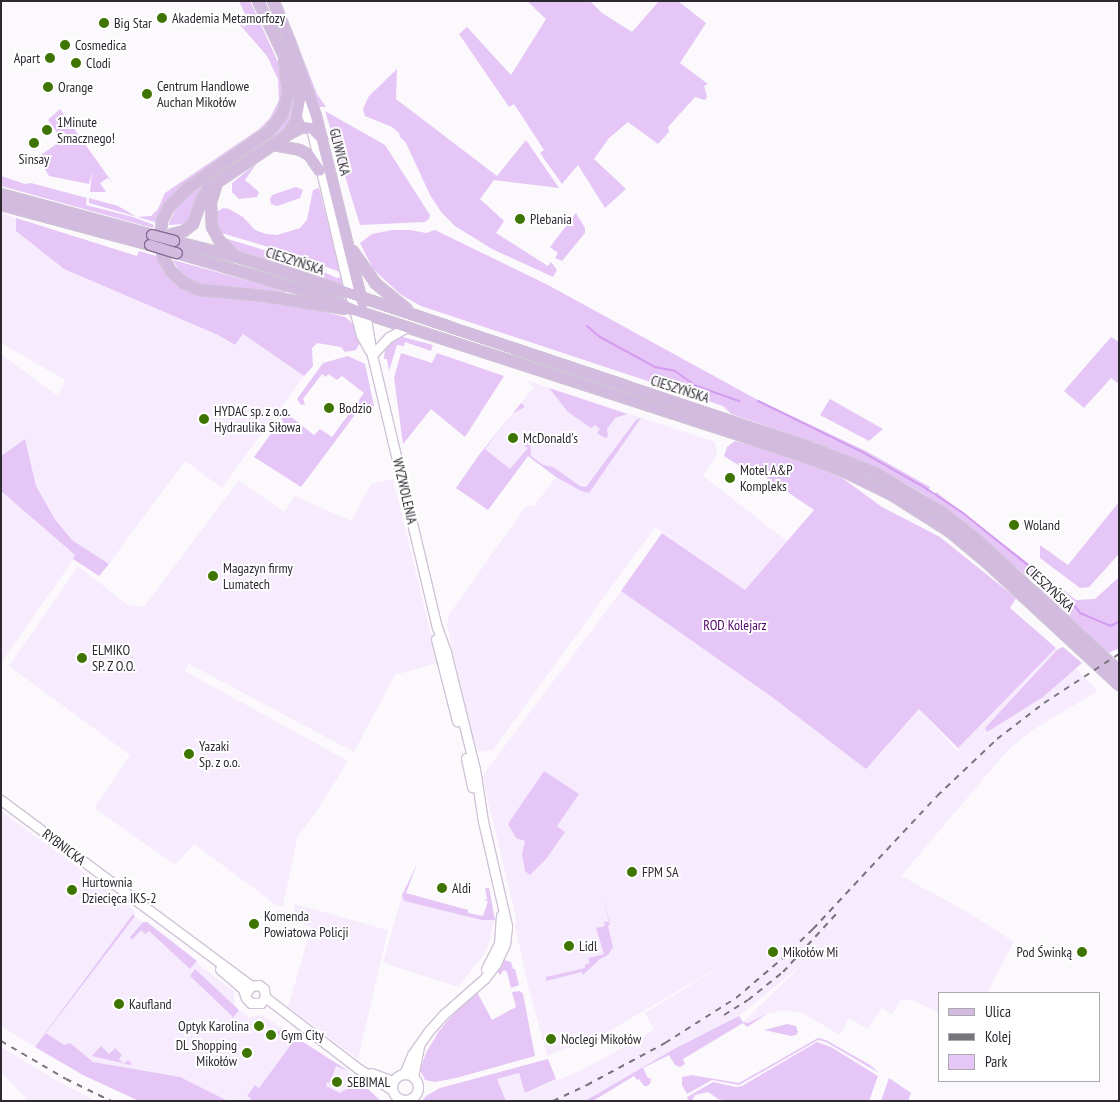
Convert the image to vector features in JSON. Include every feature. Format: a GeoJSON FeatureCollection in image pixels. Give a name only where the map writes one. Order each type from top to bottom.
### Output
{"type":"FeatureCollection","features":[{"type":"Feature","properties":{"kind":"main road","name":"GLIWICKA"},"geometry":{"type":"LineString","coordinates":[[258,1],[284,60],[294,77],[300,99]]}},
{"type":"Feature","properties":{"kind":"main road","name":"GLIWICKA"},"geometry":{"type":"LineString","coordinates":[[273,1],[296,58],[316,116],[365,313]]}},
{"type":"Feature","properties":{"kind":"main road"},"geometry":{"type":"LineString","coordinates":[[284,60],[288,93],[282,115],[268,132],[188,188],[169,207],[162,221],[160,241],[164,257],[170,271],[184,283],[200,290],[265,296],[321,307],[354,310]]}},
{"type":"Feature","properties":{"kind":"main road"},"geometry":{"type":"LineString","coordinates":[[289,134],[296,120],[300,99]]}},
{"type":"Feature","properties":{"kind":"main road"},"geometry":{"type":"LineString","coordinates":[[276,144],[310,128],[316,116]]}},
{"type":"Feature","properties":{"kind":"main road"},"geometry":{"type":"LineString","coordinates":[[173,237],[193,224],[204,194],[289,134],[303,127],[310,128],[323,140]]}},
{"type":"Feature","properties":{"kind":"main road"},"geometry":{"type":"LineString","coordinates":[[276,144],[300,150],[309,155],[320,171]]}},
{"type":"Feature","properties":{"kind":"main road"},"geometry":{"type":"LineString","coordinates":[[217,183],[211,203],[212,228],[226,248],[237,257]]}},
{"type":"Feature","properties":{"kind":"main road"},"geometry":{"type":"LineString","coordinates":[[1,194],[151,240]]}},
{"type":"Feature","properties":{"kind":"main road"},"geometry":{"type":"LineString","coordinates":[[1,205],[151,240]]}},
{"type":"Feature","properties":{"kind":"main road","name":"CIESZYŃSKA"},"geometry":{"type":"LineString","coordinates":[[151,240],[173,237],[237,257],[818,450],[875,473],[940,512],[977,540],[1119,671]]}},
{"type":"Feature","properties":{"kind":"main road","name":"CIESZYŃSKA"},"geometry":{"type":"LineString","coordinates":[[151,240],[177,252],[318,294],[354,310],[818,461],[876,486],[920,512],[957,538],[986,562],[1119,685]]}},
{"type":"Feature","properties":{"kind":"main road"},"geometry":{"type":"LineString","coordinates":[[348,241],[375,283],[414,315]]}},
{"type":"Feature","properties":{"kind":"street","name":"GLIWICKA"},"geometry":{"type":"LineString","coordinates":[[300,99],[310,128],[354,310]]}},
{"type":"Feature","properties":{"kind":"street","name":"WYZWOLENIA"},"geometry":{"type":"LineString","coordinates":[[354,310],[362,335],[372,356]]}},
{"type":"Feature","properties":{"kind":"street","name":"WYZWOLENIA"},"geometry":{"type":"LineString","coordinates":[[365,313],[372,356],[437,627],[446,652],[475,769],[483,820],[507,926],[505,944],[495,966],[485,978],[444,1014],[428,1032],[419,1048],[409,1075],[418,1088],[412,1100]]}},
{"type":"Feature","properties":{"kind":"street"},"geometry":{"type":"LineString","coordinates":[[372,356],[388,337],[407,327]]}},
{"type":"Feature","properties":{"kind":"street","name":"RYBNICKA"},"geometry":{"type":"LineString","coordinates":[[1,800],[198,948],[248,989]]}},
{"type":"Feature","properties":{"kind":"street"},"geometry":{"type":"LineString","coordinates":[[262,986],[263,1000],[256,1005],[249,1002],[248,989],[262,986]]}},
{"type":"Feature","properties":{"kind":"street"},"geometry":{"type":"LineString","coordinates":[[263,1000],[294,1020],[359,1068],[392,1085],[399,1100],[412,1100]]}},
{"type":"Feature","properties":{"kind":"street"},"geometry":{"type":"LineString","coordinates":[[392,1085],[409,1075]]}},
{"type":"Feature","properties":{"kind":"shaded area"},"geometry":{"type":"Polygon","coordinates":[[[1,212],[16,218],[16,231],[64,269],[218,335],[234,345],[243,334],[304,376],[222,488],[185,461],[109,564],[72,540],[56,519],[36,486],[25,439],[1,456],[1,354],[58,396],[65,380],[1,343],[1,212]]]}},
{"type":"Feature","properties":{"kind":"shaded area"},"geometry":{"type":"Polygon","coordinates":[[[526,380],[715,442],[717,455],[703,476],[787,541],[745,590],[655,527],[493,750],[480,752],[474,745],[447,626],[448,616],[526,506],[534,506],[556,477],[528,456],[488,510],[456,488],[479,455],[534,387],[526,380]]]}},
{"type":"Feature","properties":{"kind":"shaded area"},"geometry":{"type":"Polygon","coordinates":[[[393,479],[438,663],[395,675],[354,752],[189,664],[185,671],[348,761],[318,809],[298,836],[283,906],[276,905],[194,844],[175,865],[94,808],[130,755],[9,666],[78,566],[128,605],[144,607],[239,480],[284,512],[295,496],[351,521],[371,484],[393,479]]]}},
{"type":"Feature","properties":{"kind":"shaded area"},"geometry":{"type":"Polygon","coordinates":[[[1,491],[76,556],[1,663],[1,491]]]}},
{"type":"Feature","properties":{"kind":"shaded area"},"geometry":{"type":"Polygon","coordinates":[[[621,591],[800,717],[919,709],[959,753],[958,748],[1056,648],[1098,691],[1031,731],[1008,750],[901,876],[966,911],[1014,942],[988,992],[938,992],[938,1012],[917,1002],[902,999],[892,1014],[882,1008],[868,1029],[849,1018],[840,1035],[804,1014],[784,1010],[767,1014],[748,1023],[743,1022],[804,963],[739,1016],[674,1049],[585,1101],[506,1101],[497,1079],[519,1073],[526,1093],[584,1069],[654,1030],[645,1013],[728,962],[604,1034],[547,1056],[529,989],[515,927],[516,918],[482,776],[621,591]]]}},
{"type":"Feature","properties":{"kind":"shaded area"},"geometry":{"type":"Polygon","coordinates":[[[1,811],[122,900],[135,911],[133,915],[234,991],[235,1007],[249,1017],[261,1014],[296,1038],[251,1101],[223,1101],[72,1061],[40,1040],[35,1047],[1,1026],[1,811]]]}},
{"type":"Feature","properties":{"kind":"shaded area"},"geometry":{"type":"Polygon","coordinates":[[[402,895],[405,901],[482,920],[494,920],[489,944],[483,956],[458,987],[383,963],[402,895]]]}},
{"type":"Feature","properties":{"kind":"shaded area"},"geometry":{"type":"Polygon","coordinates":[[[295,904],[388,930],[358,1059],[288,1007],[311,928],[293,918],[295,904]]]}},
{"type":"Feature","properties":{"kind":"shaded area"},"geometry":{"type":"Polygon","coordinates":[[[1,1047],[59,1082],[96,1101],[24,1101],[26,1098],[1,1072],[1,1047]]]}},
{"type":"Feature","properties":{"kind":"shaded area"},"geometry":{"type":"Polygon","coordinates":[[[336,1066],[360,1081],[340,1093],[325,1086],[327,1082],[330,1083],[336,1066]]]}},
{"type":"Feature","properties":{"kind":"green space"},"geometry":{"type":"Polygon","coordinates":[[[239,1],[250,1],[278,62],[284,92],[278,113],[260,132],[174,193],[161,209],[156,222],[138,217],[151,216],[158,209],[165,193],[258,130],[270,118],[279,100],[278,79],[267,56],[240,25],[241,23],[244,27],[249,23],[239,1]]]}},
{"type":"Feature","properties":{"kind":"green space"},"geometry":{"type":"Polygon","coordinates":[[[276,1],[280,1],[282,4],[317,94],[326,107],[319,107],[323,122],[298,51],[276,1]]]}},
{"type":"Feature","properties":{"kind":"green space"},"geometry":{"type":"Polygon","coordinates":[[[527,1],[590,1],[602,13],[632,32],[659,1],[678,1],[706,23],[680,63],[708,84],[704,86],[707,97],[705,100],[695,97],[668,127],[669,132],[658,144],[628,122],[609,138],[594,159],[626,189],[605,208],[578,165],[562,184],[540,153],[544,150],[514,104],[509,107],[459,34],[467,27],[511,75],[546,19],[527,1]]]}},
{"type":"Feature","properties":{"kind":"green space"},"geometry":{"type":"Polygon","coordinates":[[[397,69],[396,99],[497,176],[526,140],[559,188],[494,180],[480,199],[504,221],[496,233],[548,266],[551,262],[557,270],[553,277],[492,249],[455,226],[441,212],[430,195],[406,143],[399,136],[400,134],[392,127],[365,116],[363,109],[369,96],[397,69]]]}},
{"type":"Feature","properties":{"kind":"green space"},"geometry":{"type":"Polygon","coordinates":[[[294,91],[296,101],[291,124],[284,131],[207,183],[193,219],[186,224],[168,225],[177,206],[184,197],[287,115],[294,91]]]}},
{"type":"Feature","properties":{"kind":"green space"},"geometry":{"type":"Polygon","coordinates":[[[60,109],[112,182],[108,178],[100,183],[106,192],[90,192],[92,172],[89,184],[49,176],[38,157],[62,140],[48,120],[60,109]]]}},
{"type":"Feature","properties":{"kind":"green space"},"geometry":{"type":"Polygon","coordinates":[[[325,111],[385,145],[430,215],[429,219],[425,222],[360,225],[325,111]]]}},
{"type":"Feature","properties":{"kind":"green space"},"geometry":{"type":"Polygon","coordinates":[[[257,163],[245,180],[259,192],[257,197],[239,199],[232,192],[232,183],[257,163]]]}},
{"type":"Feature","properties":{"kind":"green space"},"geometry":{"type":"Polygon","coordinates":[[[1,176],[25,184],[31,183],[87,198],[86,205],[133,217],[154,225],[153,228],[1,186],[1,176]]]}},
{"type":"Feature","properties":{"kind":"green space"},"geometry":{"type":"Polygon","coordinates":[[[296,187],[303,190],[300,198],[277,206],[271,204],[270,199],[272,195],[296,187]]]}},
{"type":"Feature","properties":{"kind":"green space"},"geometry":{"type":"Polygon","coordinates":[[[319,188],[340,272],[289,253],[218,232],[215,213],[223,208],[229,209],[243,217],[255,230],[266,234],[277,235],[300,228],[307,220],[313,190],[319,188]]]}},
{"type":"Feature","properties":{"kind":"green space"},"geometry":{"type":"Polygon","coordinates":[[[89,198],[118,206],[136,217],[89,203],[89,198]]]}},
{"type":"Feature","properties":{"kind":"green space"},"geometry":{"type":"Polygon","coordinates":[[[576,213],[585,228],[585,233],[562,261],[555,258],[558,253],[550,247],[576,213]]]}},
{"type":"Feature","properties":{"kind":"green space"},"geometry":{"type":"Polygon","coordinates":[[[16,218],[137,256],[139,251],[160,257],[193,292],[211,297],[281,301],[345,317],[352,323],[361,341],[356,350],[345,352],[341,347],[317,343],[312,348],[313,366],[304,376],[243,334],[235,345],[218,335],[64,269],[16,231],[16,218]]]}},
{"type":"Feature","properties":{"kind":"green space"},"geometry":{"type":"Polygon","coordinates":[[[392,230],[411,230],[426,233],[435,230],[548,285],[756,399],[866,451],[930,487],[928,490],[935,496],[936,492],[1076,600],[1095,599],[1119,577],[1119,648],[1109,653],[1037,588],[1038,586],[962,521],[922,493],[878,468],[827,447],[731,414],[723,406],[421,306],[400,294],[373,269],[360,243],[372,234],[392,230]]]}},
{"type":"Feature","properties":{"kind":"green space"},"geometry":{"type":"Polygon","coordinates":[[[221,237],[297,260],[337,278],[342,277],[343,284],[341,286],[241,252],[221,237]]]}},
{"type":"Feature","properties":{"kind":"green space"},"geometry":{"type":"Polygon","coordinates":[[[173,260],[286,291],[285,295],[204,288],[182,275],[173,260]]]}},
{"type":"Feature","properties":{"kind":"green space"},"geometry":{"type":"Polygon","coordinates":[[[399,336],[433,345],[431,351],[405,342],[404,346],[397,345],[389,371],[387,359],[384,359],[385,348],[389,341],[399,336]]]}},
{"type":"Feature","properties":{"kind":"green space"},"geometry":{"type":"Polygon","coordinates":[[[1111,337],[1119,342],[1119,384],[1111,378],[1084,408],[1064,391],[1111,337]]]}},
{"type":"Feature","properties":{"kind":"green space"},"geometry":{"type":"Polygon","coordinates":[[[401,353],[432,363],[437,353],[504,376],[465,437],[431,409],[403,444],[394,378],[401,353]]]}},
{"type":"Feature","properties":{"kind":"green space"},"geometry":{"type":"Polygon","coordinates":[[[348,356],[365,364],[374,406],[357,412],[301,487],[254,457],[286,413],[314,435],[320,429],[332,437],[364,393],[342,376],[337,380],[328,374],[326,377],[322,374],[303,399],[305,404],[301,405],[297,399],[323,363],[348,356]]]}},
{"type":"Feature","properties":{"kind":"green space"},"geometry":{"type":"Polygon","coordinates":[[[549,388],[627,414],[615,418],[607,429],[608,437],[605,438],[597,433],[600,429],[595,425],[591,428],[568,412],[549,388]]]}},
{"type":"Feature","properties":{"kind":"green space"},"geometry":{"type":"Polygon","coordinates":[[[830,399],[883,429],[869,441],[820,415],[830,399]]]}},
{"type":"Feature","properties":{"kind":"green space"},"geometry":{"type":"Polygon","coordinates":[[[521,403],[525,407],[513,413],[485,449],[510,469],[528,448],[524,445],[530,437],[531,456],[543,465],[553,467],[580,486],[586,487],[636,420],[641,418],[589,493],[581,491],[556,477],[528,456],[488,510],[456,488],[479,455],[521,403]]]}},
{"type":"Feature","properties":{"kind":"green space"},"geometry":{"type":"Polygon","coordinates":[[[25,439],[36,486],[55,519],[72,540],[109,564],[99,576],[73,559],[75,555],[1,491],[1,456],[25,439]]]}},
{"type":"Feature","properties":{"kind":"green space","name":"ROD Kolejarz"},"geometry":{"type":"Polygon","coordinates":[[[735,441],[769,450],[841,477],[882,507],[940,537],[1016,598],[1010,608],[1056,648],[958,748],[919,709],[866,769],[772,697],[621,591],[662,533],[745,590],[814,510],[757,471],[754,475],[724,456],[727,447],[735,441]]]}},
{"type":"Feature","properties":{"kind":"green space"},"geometry":{"type":"Polygon","coordinates":[[[1119,502],[1119,554],[1089,587],[1080,588],[1040,558],[1040,545],[1068,565],[1119,502]]]}},
{"type":"Feature","properties":{"kind":"green space"},"geometry":{"type":"Polygon","coordinates":[[[1063,647],[1082,663],[1043,697],[987,732],[985,728],[1058,649],[1063,647]]]}},
{"type":"Feature","properties":{"kind":"green space"},"geometry":{"type":"Polygon","coordinates":[[[544,771],[579,794],[557,826],[565,832],[546,859],[530,875],[525,871],[522,854],[525,841],[516,838],[508,824],[544,771]]]}},
{"type":"Feature","properties":{"kind":"green space"},"geometry":{"type":"Polygon","coordinates":[[[417,864],[406,893],[483,916],[488,901],[484,900],[487,899],[485,888],[489,888],[495,920],[482,920],[404,901],[402,895],[417,864]]]}},
{"type":"Feature","properties":{"kind":"green space"},"geometry":{"type":"Polygon","coordinates":[[[603,897],[610,924],[608,926],[613,947],[608,955],[600,959],[583,975],[582,972],[546,981],[546,977],[585,968],[585,965],[590,963],[588,958],[604,954],[596,928],[605,926],[604,921],[609,923],[603,897]]]}},
{"type":"Feature","properties":{"kind":"green space"},"geometry":{"type":"Polygon","coordinates":[[[133,914],[135,916],[46,1033],[64,1045],[70,1043],[93,1062],[180,1077],[228,1101],[139,1101],[83,1075],[35,1047],[133,914]]]}},
{"type":"Feature","properties":{"kind":"green space"},"geometry":{"type":"Polygon","coordinates":[[[143,922],[147,922],[197,961],[190,969],[149,931],[145,934],[141,930],[132,940],[130,937],[143,922]]]}},
{"type":"Feature","properties":{"kind":"green space"},"geometry":{"type":"Polygon","coordinates":[[[505,960],[511,962],[513,969],[515,969],[519,985],[511,988],[507,972],[504,970],[500,975],[497,971],[505,960]]]}},
{"type":"Feature","properties":{"kind":"green space"},"geometry":{"type":"Polygon","coordinates":[[[195,969],[239,1010],[224,1030],[223,1028],[233,1017],[190,976],[195,969]]]}},
{"type":"Feature","properties":{"kind":"green space"},"geometry":{"type":"Polygon","coordinates":[[[520,991],[523,994],[535,1056],[456,1078],[435,1082],[425,1080],[420,1070],[426,1053],[439,1031],[477,992],[492,1020],[516,1007],[512,992],[520,991]]]}},
{"type":"Feature","properties":{"kind":"green space"},"geometry":{"type":"Polygon","coordinates":[[[767,1014],[747,1027],[743,1023],[683,1059],[685,1064],[680,1067],[675,1065],[669,1055],[643,1068],[648,1078],[651,1078],[650,1084],[647,1086],[644,1086],[634,1076],[593,1101],[585,1101],[674,1049],[739,1016],[743,1022],[748,1023],[767,1014]]]}},
{"type":"Feature","properties":{"kind":"green space"},"geometry":{"type":"Polygon","coordinates":[[[787,1024],[796,1026],[798,1032],[796,1035],[791,1036],[764,1030],[787,1024]]]}},
{"type":"Feature","properties":{"kind":"green space"},"geometry":{"type":"Polygon","coordinates":[[[283,1029],[350,1072],[336,1066],[330,1083],[327,1082],[326,1086],[340,1093],[360,1081],[381,1101],[250,1101],[251,1098],[247,1096],[255,1085],[259,1088],[290,1046],[276,1032],[283,1029]]]}},
{"type":"Feature","properties":{"kind":"green space"},"geometry":{"type":"Polygon","coordinates":[[[818,1038],[826,1040],[870,1065],[879,1073],[826,1042],[818,1040],[739,1085],[712,1080],[687,1094],[682,1085],[682,1077],[691,1075],[739,1083],[818,1038]]]}},
{"type":"Feature","properties":{"kind":"green space"},"geometry":{"type":"Polygon","coordinates":[[[817,1042],[831,1047],[878,1076],[869,1101],[728,1101],[718,1099],[708,1092],[695,1095],[692,1101],[688,1101],[687,1097],[713,1082],[736,1087],[742,1086],[817,1042]]]}},
{"type":"Feature","properties":{"kind":"green space"},"geometry":{"type":"Polygon","coordinates":[[[101,1046],[109,1054],[115,1048],[122,1055],[119,1059],[123,1063],[92,1056],[101,1046]]]}},
{"type":"Feature","properties":{"kind":"green space"},"geometry":{"type":"Polygon","coordinates":[[[548,1059],[556,1079],[525,1093],[519,1073],[497,1079],[506,1101],[422,1101],[426,1096],[440,1088],[548,1059]]]}},
{"type":"Feature","properties":{"kind":"green space"},"geometry":{"type":"Polygon","coordinates":[[[128,1060],[132,1064],[130,1065],[124,1064],[128,1060]]]}},
{"type":"Feature","properties":{"kind":"green space"},"geometry":{"type":"Polygon","coordinates":[[[889,1078],[911,1093],[908,1101],[881,1101],[889,1078]]]}},
{"type":"Feature","properties":{"kind":"waterway"},"geometry":{"type":"LineString","coordinates":[[587,326],[600,337],[655,367],[675,371],[696,386],[739,401]]}},
{"type":"Feature","properties":{"kind":"waterway"},"geometry":{"type":"LineString","coordinates":[[758,401],[864,453],[927,489],[963,513],[1039,574],[1072,602],[1080,613],[1110,626],[1119,622]]}},
{"type":"Feature","properties":{"kind":"railway"},"geometry":{"type":"LineString","coordinates":[[553,1101],[665,1043],[736,998],[783,958],[813,929],[937,796],[997,739],[1044,703],[1119,654]]}},
{"type":"Feature","properties":{"kind":"railway"},"geometry":{"type":"LineString","coordinates":[[724,1015],[748,1000],[783,972],[838,912]]}},
{"type":"Feature","properties":{"kind":"railway"},"geometry":{"type":"LineString","coordinates":[[1,1041],[66,1079],[111,1101]]}},
{"type":"Feature","properties":{"kind":"place","name":"Akademia Metamorfozy"},"geometry":{"type":"Point","coordinates":[162,18]}},
{"type":"Feature","properties":{"kind":"place","name":"Big Star"},"geometry":{"type":"Point","coordinates":[104,23]}},
{"type":"Feature","properties":{"kind":"place","name":"Cosmedica"},"geometry":{"type":"Point","coordinates":[65,45]}},
{"type":"Feature","properties":{"kind":"place","name":"Apart"},"geometry":{"type":"Point","coordinates":[50,58]}},
{"type":"Feature","properties":{"kind":"place","name":"Clodi"},"geometry":{"type":"Point","coordinates":[76,63]}},
{"type":"Feature","properties":{"kind":"place","name":"Orange"},"geometry":{"type":"Point","coordinates":[48,87]}},
{"type":"Feature","properties":{"kind":"place","name":"Centrum Handlowe Auchan Mikołów"},"geometry":{"type":"Point","coordinates":[147,94]}},
{"type":"Feature","properties":{"kind":"place","name":"1Minute Smacznego!"},"geometry":{"type":"Point","coordinates":[47,130]}},
{"type":"Feature","properties":{"kind":"place","name":"Sinsay"},"geometry":{"type":"Point","coordinates":[34,143]}},
{"type":"Feature","properties":{"kind":"place","name":"Plebania"},"geometry":{"type":"Point","coordinates":[520,219]}},
{"type":"Feature","properties":{"kind":"place","name":"Bodzio"},"geometry":{"type":"Point","coordinates":[329,408]}},
{"type":"Feature","properties":{"kind":"place","name":"HYDAC sp. z o.o. Hydraulika Siłowa"},"geometry":{"type":"Point","coordinates":[204,419]}},
{"type":"Feature","properties":{"kind":"place","name":"McDonald's"},"geometry":{"type":"Point","coordinates":[513,438]}},
{"type":"Feature","properties":{"kind":"place","name":"Motel A&P Kompleks"},"geometry":{"type":"Point","coordinates":[730,478]}},
{"type":"Feature","properties":{"kind":"place","name":"Woland"},"geometry":{"type":"Point","coordinates":[1014,525]}},
{"type":"Feature","properties":{"kind":"place","name":"Magazyn firmy Lumatech"},"geometry":{"type":"Point","coordinates":[213,576]}},
{"type":"Feature","properties":{"kind":"place","name":"ELMIKO SP. Z O.O."},"geometry":{"type":"Point","coordinates":[82,658]}},
{"type":"Feature","properties":{"kind":"place","name":"Yazaki Sp. z o.o."},"geometry":{"type":"Point","coordinates":[189,754]}},
{"type":"Feature","properties":{"kind":"place","name":"FPM SA"},"geometry":{"type":"Point","coordinates":[632,872]}},
{"type":"Feature","properties":{"kind":"place","name":"Aldi"},"geometry":{"type":"Point","coordinates":[442,888]}},
{"type":"Feature","properties":{"kind":"place","name":"Hurtownia Dziecięca IKS-2"},"geometry":{"type":"Point","coordinates":[72,890]}},
{"type":"Feature","properties":{"kind":"place","name":"Komenda Powiatowa Policji"},"geometry":{"type":"Point","coordinates":[254,924]}},
{"type":"Feature","properties":{"kind":"place","name":"Lidl"},"geometry":{"type":"Point","coordinates":[569,946]}},
{"type":"Feature","properties":{"kind":"place","name":"Mikołów Mi"},"geometry":{"type":"Point","coordinates":[773,952]}},
{"type":"Feature","properties":{"kind":"place","name":"Pod Świnką"},"geometry":{"type":"Point","coordinates":[1082,952]}},
{"type":"Feature","properties":{"kind":"place","name":"Kaufland"},"geometry":{"type":"Point","coordinates":[119,1004]}},
{"type":"Feature","properties":{"kind":"place","name":"Optyk Karolina"},"geometry":{"type":"Point","coordinates":[259,1026]}},
{"type":"Feature","properties":{"kind":"place","name":"Gym City"},"geometry":{"type":"Point","coordinates":[271,1035]}},
{"type":"Feature","properties":{"kind":"place","name":"Noclegi Mikołów"},"geometry":{"type":"Point","coordinates":[551,1039]}},
{"type":"Feature","properties":{"kind":"place","name":"DL Shopping Mikołów"},"geometry":{"type":"Point","coordinates":[247,1053]}},
{"type":"Feature","properties":{"kind":"place","name":"SEBIMAL"},"geometry":{"type":"Point","coordinates":[337,1082]}}]}
